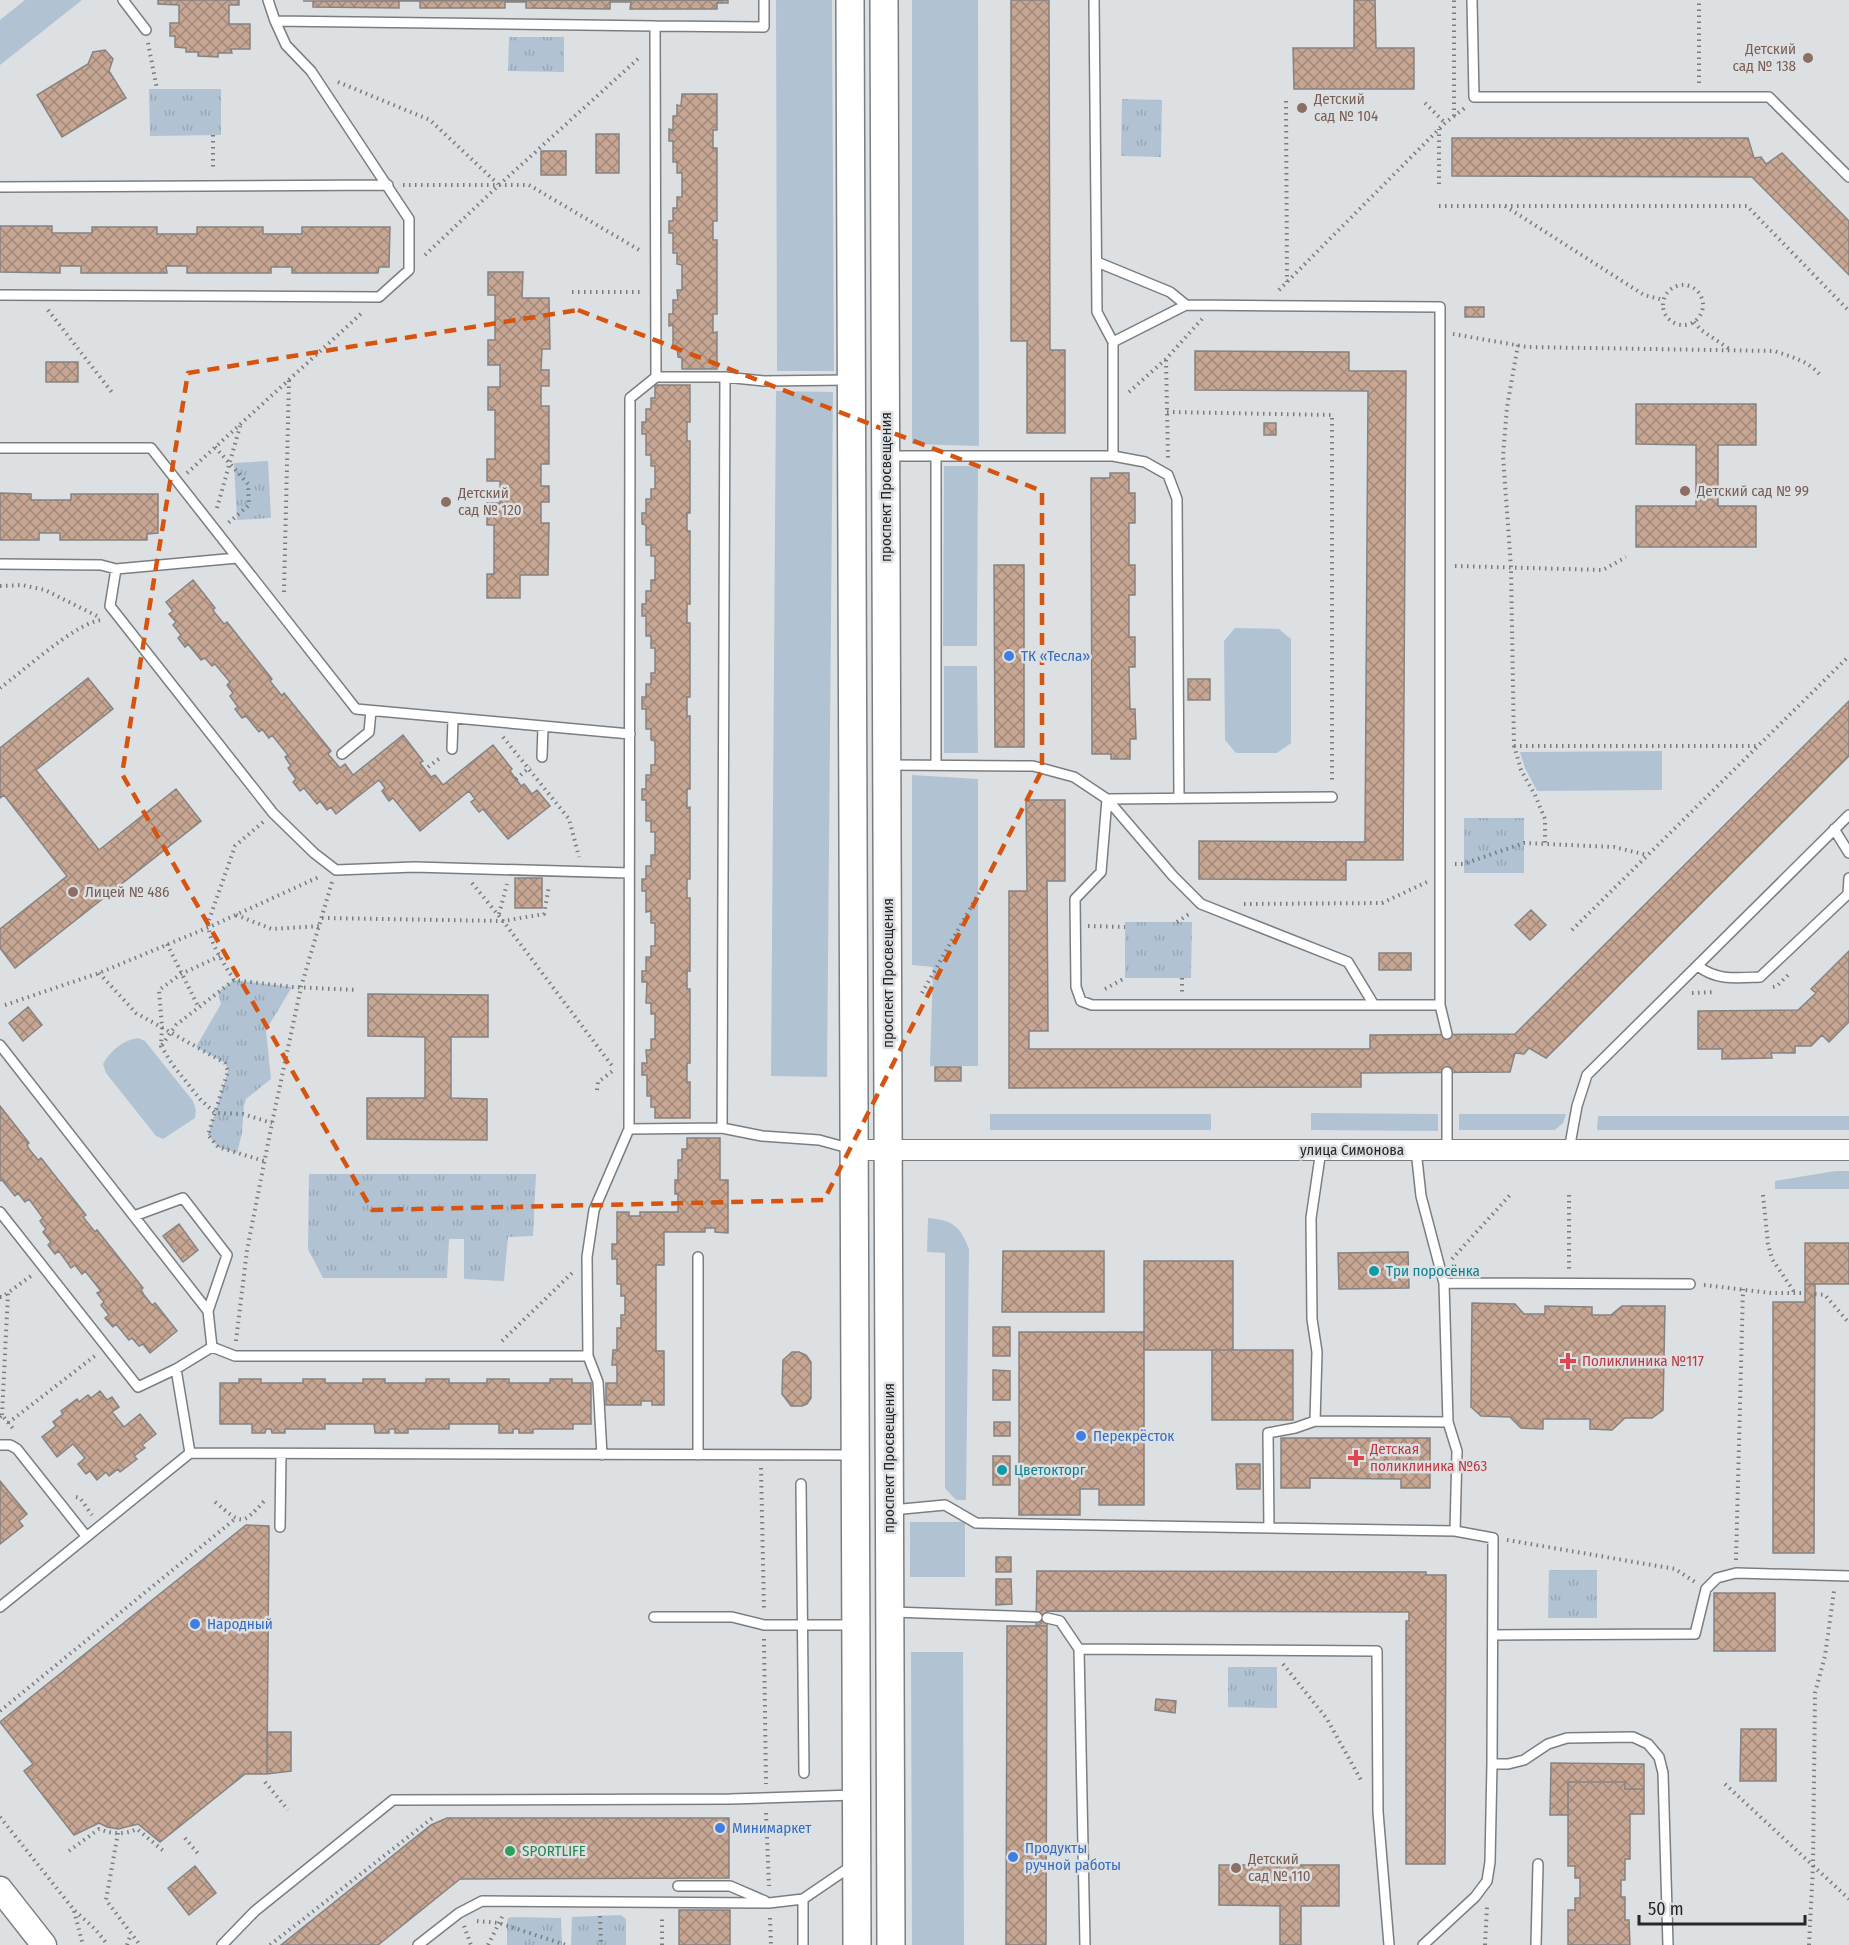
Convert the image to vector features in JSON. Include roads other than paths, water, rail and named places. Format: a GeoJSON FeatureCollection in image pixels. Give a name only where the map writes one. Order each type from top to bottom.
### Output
{"type":"FeatureCollection","features":[{"type":"Feature","properties":{"kind":"main road"},"geometry":{"type":"LineString","coordinates":[[850,0],[857,1945]]}},
{"type":"Feature","properties":{"kind":"main road","name":"проспект Просвещения"},"geometry":{"type":"LineString","coordinates":[[884,0],[891,1945]]}},
{"type":"Feature","properties":{"kind":"street","name":"улица Симонова"},"geometry":{"type":"LineString","coordinates":[[855,1150],[1849,1150]]}},
{"type":"Feature","properties":{"kind":"street"},"geometry":{"type":"LineString","coordinates":[[0,1889],[44,1945]]}},
{"type":"Feature","properties":{"kind":"lane"},"geometry":{"type":"LineString","coordinates":[[123,0],[146,30]]}},
{"type":"Feature","properties":{"kind":"lane"},"geometry":{"type":"LineString","coordinates":[[0,295],[380,297],[409,270],[410,219],[311,70],[286,45],[274,21],[268,0]]}},
{"type":"Feature","properties":{"kind":"lane"},"geometry":{"type":"LineString","coordinates":[[274,21],[764,27],[764,0]]}},
{"type":"Feature","properties":{"kind":"lane"},"geometry":{"type":"LineString","coordinates":[[1094,0],[1097,312],[1113,342],[1113,456]]}},
{"type":"Feature","properties":{"kind":"lane"},"geometry":{"type":"LineString","coordinates":[[1472,0],[1474,97],[1769,97],[1849,177]]}},
{"type":"Feature","properties":{"kind":"lane"},"geometry":{"type":"LineString","coordinates":[[655,26],[656,376]]}},
{"type":"Feature","properties":{"kind":"lane"},"geometry":{"type":"LineString","coordinates":[[0,187],[388,185]]}},
{"type":"Feature","properties":{"kind":"lane"},"geometry":{"type":"LineString","coordinates":[[1097,262],[1170,292],[1186,305]]}},
{"type":"Feature","properties":{"kind":"lane"},"geometry":{"type":"LineString","coordinates":[[1113,342],[1186,305],[1440,307],[1440,1005],[1447,1034]]}},
{"type":"Feature","properties":{"kind":"lane"},"geometry":{"type":"LineString","coordinates":[[602,1455],[598,1382],[588,1356],[587,1257],[594,1210],[629,1129],[630,398],[656,376],[725,377],[764,381],[852,380]]}},
{"type":"Feature","properties":{"kind":"lane"},"geometry":{"type":"LineString","coordinates":[[722,1128],[725,377]]}},
{"type":"Feature","properties":{"kind":"lane"},"geometry":{"type":"LineString","coordinates":[[0,448],[151,448],[356,709],[630,734]]}},
{"type":"Feature","properties":{"kind":"lane"},"geometry":{"type":"LineString","coordinates":[[936,455],[936,765]]}},
{"type":"Feature","properties":{"kind":"lane"},"geometry":{"type":"LineString","coordinates":[[886,456],[1113,456],[1145,462],[1168,475],[1177,499],[1179,798]]}},
{"type":"Feature","properties":{"kind":"lane"},"geometry":{"type":"LineString","coordinates":[[0,564],[101,565],[116,568],[237,558]]}},
{"type":"Feature","properties":{"kind":"lane"},"geometry":{"type":"LineString","coordinates":[[116,568],[110,606],[273,813],[314,853],[336,870],[414,867],[629,873]]}},
{"type":"Feature","properties":{"kind":"lane"},"geometry":{"type":"LineString","coordinates":[[342,754],[369,732],[370,711]]}},
{"type":"Feature","properties":{"kind":"lane"},"geometry":{"type":"LineString","coordinates":[[453,719],[453,749]]}},
{"type":"Feature","properties":{"kind":"lane"},"geometry":{"type":"LineString","coordinates":[[542,757],[543,727]]}},
{"type":"Feature","properties":{"kind":"lane"},"geometry":{"type":"LineString","coordinates":[[887,765],[1033,766],[1074,777],[1107,799],[1173,876],[1201,904],[1348,962],[1374,1005]]}},
{"type":"Feature","properties":{"kind":"lane"},"geometry":{"type":"LineString","coordinates":[[1107,799],[1332,797]]}},
{"type":"Feature","properties":{"kind":"lane"},"geometry":{"type":"LineString","coordinates":[[1107,799],[1101,872],[1075,899],[1076,987],[1081,1001],[1092,1005],[1440,1005]]}},
{"type":"Feature","properties":{"kind":"lane"},"geometry":{"type":"LineString","coordinates":[[1569,1150],[1577,1106],[1587,1075],[1849,815]]}},
{"type":"Feature","properties":{"kind":"lane"},"geometry":{"type":"LineString","coordinates":[[1834,830],[1849,853]]}},
{"type":"Feature","properties":{"kind":"lane"},"geometry":{"type":"LineString","coordinates":[[1698,966],[1706,972],[1723,978],[1760,977],[1848,894],[1849,878]]}},
{"type":"Feature","properties":{"kind":"lane"},"geometry":{"type":"LineString","coordinates":[[0,1046],[208,1311]]}},
{"type":"Feature","properties":{"kind":"lane"},"geometry":{"type":"LineString","coordinates":[[1447,1072],[1447,1150]]}},
{"type":"Feature","properties":{"kind":"lane"},"geometry":{"type":"LineString","coordinates":[[629,1129],[722,1128],[762,1136],[819,1140],[855,1150]]}},
{"type":"Feature","properties":{"kind":"lane"},"geometry":{"type":"LineString","coordinates":[[1315,1421],[1317,1352],[1312,1319],[1311,1218],[1320,1149]]}},
{"type":"Feature","properties":{"kind":"lane"},"geometry":{"type":"LineString","coordinates":[[1416,1150],[1421,1196],[1444,1283],[1448,1422],[1456,1451],[1455,1531]]}},
{"type":"Feature","properties":{"kind":"lane"},"geometry":{"type":"LineString","coordinates":[[134,1215],[183,1198],[227,1255],[208,1311],[212,1347]]}},
{"type":"Feature","properties":{"kind":"lane"},"geometry":{"type":"LineString","coordinates":[[0,1212],[138,1388],[212,1347]]}},
{"type":"Feature","properties":{"kind":"lane"},"geometry":{"type":"LineString","coordinates":[[698,1257],[698,1455]]}},
{"type":"Feature","properties":{"kind":"lane"},"geometry":{"type":"LineString","coordinates":[[1444,1283],[1690,1284]]}},
{"type":"Feature","properties":{"kind":"lane"},"geometry":{"type":"LineString","coordinates":[[212,1347],[235,1356],[588,1356]]}},
{"type":"Feature","properties":{"kind":"lane"},"geometry":{"type":"LineString","coordinates":[[176,1369],[190,1453]]}},
{"type":"Feature","properties":{"kind":"lane"},"geometry":{"type":"LineString","coordinates":[[1269,1528],[1268,1433],[1295,1428],[1315,1421],[1448,1422]]}},
{"type":"Feature","properties":{"kind":"lane"},"geometry":{"type":"LineString","coordinates":[[0,1445],[10,1445],[17,1449],[86,1536]]}},
{"type":"Feature","properties":{"kind":"lane"},"geometry":{"type":"LineString","coordinates":[[0,1607],[190,1453],[855,1455]]}},
{"type":"Feature","properties":{"kind":"lane"},"geometry":{"type":"LineString","coordinates":[[280,1527],[281,1455]]}},
{"type":"Feature","properties":{"kind":"lane"},"geometry":{"type":"LineString","coordinates":[[801,1484],[804,1773]]}},
{"type":"Feature","properties":{"kind":"lane"},"geometry":{"type":"LineString","coordinates":[[890,1510],[945,1505],[976,1523],[1455,1531],[1493,1538],[1492,1764],[1490,1862],[1487,1881],[1475,1897],[1423,1945]]}},
{"type":"Feature","properties":{"kind":"lane"},"geometry":{"type":"LineString","coordinates":[[1493,1635],[1695,1634],[1706,1589],[1717,1578],[1736,1573],[1849,1576]]}},
{"type":"Feature","properties":{"kind":"lane"},"geometry":{"type":"LineString","coordinates":[[890,1612],[1042,1618],[1060,1621],[1079,1649],[1085,1945]]}},
{"type":"Feature","properties":{"kind":"lane"},"geometry":{"type":"LineString","coordinates":[[654,1617],[732,1617],[764,1625],[856,1625]]}},
{"type":"Feature","properties":{"kind":"lane"},"geometry":{"type":"LineString","coordinates":[[1079,1649],[1377,1651],[1378,1812],[1389,1945]]}},
{"type":"Feature","properties":{"kind":"lane"},"geometry":{"type":"LineString","coordinates":[[1492,1764],[1508,1764],[1524,1760],[1548,1744],[1568,1738],[1633,1737],[1648,1744],[1659,1757],[1663,1773],[1668,1945]]}},
{"type":"Feature","properties":{"kind":"lane"},"geometry":{"type":"LineString","coordinates":[[222,1945],[255,1911],[393,1800],[766,1798],[857,1795]]}},
{"type":"Feature","properties":{"kind":"lane"},"geometry":{"type":"LineString","coordinates":[[418,1945],[459,1913],[482,1902],[769,1903],[803,1899],[857,1862]]}},
{"type":"Feature","properties":{"kind":"lane"},"geometry":{"type":"LineString","coordinates":[[1536,1945],[1538,1864]]}},
{"type":"Feature","properties":{"kind":"lane"},"geometry":{"type":"LineString","coordinates":[[678,1886],[730,1886],[769,1903]]}},
{"type":"Feature","properties":{"kind":"lane"},"geometry":{"type":"LineString","coordinates":[[803,1899],[804,1945]]}},
{"type":"Feature","properties":{"kind":"place","name":"Детский сад № 138"},"geometry":{"type":"Point","coordinates":[1808,58]}},
{"type":"Feature","properties":{"kind":"place","name":"Детский сад № 104"},"geometry":{"type":"Point","coordinates":[1302,108]}},
{"type":"Feature","properties":{"kind":"place","name":"Детский сад № 99"},"geometry":{"type":"Point","coordinates":[1685,491]}},
{"type":"Feature","properties":{"kind":"place","name":"Детский сад № 120"},"geometry":{"type":"Point","coordinates":[446,502]}},
{"type":"Feature","properties":{"kind":"place","name":"ТК «Тесла»"},"geometry":{"type":"Point","coordinates":[1009,656]}},
{"type":"Feature","properties":{"kind":"place","name":"Лицей № 486"},"geometry":{"type":"Point","coordinates":[73,892]}},
{"type":"Feature","properties":{"kind":"place","name":"Три поросёнка"},"geometry":{"type":"Point","coordinates":[1374,1271]}},
{"type":"Feature","properties":{"kind":"place","name":"Поликлиника №117"},"geometry":{"type":"Point","coordinates":[1568,1361]}},
{"type":"Feature","properties":{"kind":"place","name":"Перекрёсток"},"geometry":{"type":"Point","coordinates":[1081,1436]}},
{"type":"Feature","properties":{"kind":"place","name":"Детская поликлиника №63"},"geometry":{"type":"Point","coordinates":[1356,1458]}},
{"type":"Feature","properties":{"kind":"place","name":"Цветокторг"},"geometry":{"type":"Point","coordinates":[1002,1470]}},
{"type":"Feature","properties":{"kind":"place","name":"Народный"},"geometry":{"type":"Point","coordinates":[195,1624]}},
{"type":"Feature","properties":{"kind":"place","name":"Минимаркет"},"geometry":{"type":"Point","coordinates":[720,1828]}},
{"type":"Feature","properties":{"kind":"place","name":"SPORTLIFE"},"geometry":{"type":"Point","coordinates":[510,1851]}},
{"type":"Feature","properties":{"kind":"place","name":"Продукты ручной работы"},"geometry":{"type":"Point","coordinates":[1013,1857]}},
{"type":"Feature","properties":{"kind":"place","name":"Детский сад № 110"},"geometry":{"type":"Point","coordinates":[1236,1868]}}]}
